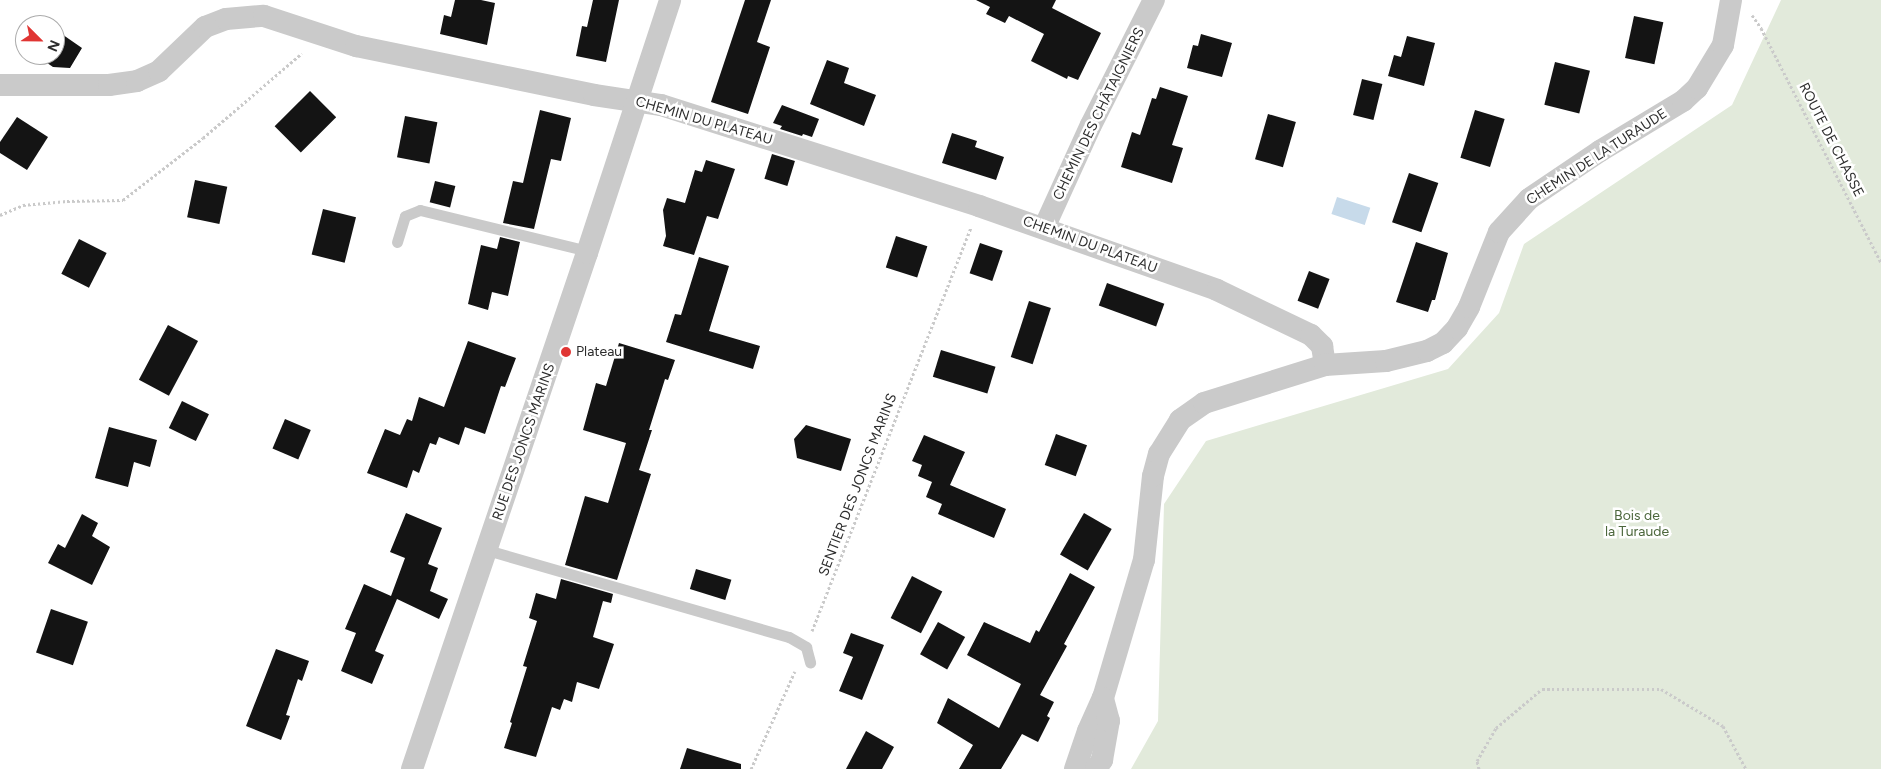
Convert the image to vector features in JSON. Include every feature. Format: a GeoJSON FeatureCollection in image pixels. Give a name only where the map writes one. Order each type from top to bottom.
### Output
{"type":"FeatureCollection","features":[{"type":"Feature","properties":{"kind":"street","name":"RUE DES JONCS MARINS"},"geometry":{"type":"LineString","coordinates":[[412,769],[588,251],[670,0]]}},
{"type":"Feature","properties":{"kind":"street","name":"CHEMIN DES CHÂTAIGNIERS"},"geometry":{"type":"LineString","coordinates":[[1044,228],[1091,125],[1154,0]]}},
{"type":"Feature","properties":{"kind":"street","name":"CHEMIN DE LA TURAUDE"},"geometry":{"type":"LineString","coordinates":[[1075,769],[1088,731],[1103,698],[1144,560],[1153,476],[1159,454],[1180,420],[1204,403],[1325,365],[1386,361],[1427,351],[1443,343],[1457,328],[1469,307],[1499,232],[1529,199],[1600,151],[1683,100],[1697,88],[1723,45],[1731,0]]}},
{"type":"Feature","properties":{"kind":"street","name":"CHEMIN DU PLATEAU"},"geometry":{"type":"LineString","coordinates":[[0,85],[109,86],[137,81],[159,71],[206,27],[226,18],[264,16],[356,46],[594,95],[661,105],[979,206],[1217,290],[1311,335],[1322,346],[1325,365]]}},
{"type":"Feature","properties":{"kind":"street","name":"CHEMIN DE LA TURAUDE"},"geometry":{"type":"LineString","coordinates":[[1096,769],[1102,760],[1109,721],[1103,698]]}},
{"type":"Feature","properties":{"kind":"lane"},"geometry":{"type":"LineString","coordinates":[[397,242],[405,216],[420,210],[588,251]]}},
{"type":"Feature","properties":{"kind":"lane"},"geometry":{"type":"LineString","coordinates":[[487,550],[789,637],[806,647],[810,662]]}},
{"type":"Feature","properties":{"kind":"path","name":"ROUTE DE CHASSE"},"geometry":{"type":"LineString","coordinates":[[1761,28],[1881,263]]}},
{"type":"Feature","properties":{"kind":"path"},"geometry":{"type":"LineString","coordinates":[[0,215],[23,205],[67,201],[122,200],[203,138],[307,48],[328,38]]}},
{"type":"Feature","properties":{"kind":"path","name":"SENTIER DES JONCS MARINS"},"geometry":{"type":"LineString","coordinates":[[751,769],[806,647],[979,206]]}},
{"type":"Feature","properties":{"kind":"path"},"geometry":{"type":"LineString","coordinates":[[1479,769],[1477,761],[1496,728],[1542,689],[1661,689],[1723,726],[1746,769]]}},
{"type":"Feature","properties":{"kind":"green space","name":"Bois de la Turaude"},"geometry":{"type":"Polygon","coordinates":[[[1781,0],[1881,0],[1881,769],[1131,769],[1158,721],[1164,504],[1206,441],[1448,369],[1499,313],[1524,244],[1732,105],[1781,0]]]}},
{"type":"Feature","properties":{"kind":"water"},"geometry":{"type":"Polygon","coordinates":[[[1337,197],[1370,208],[1365,225],[1331,214],[1337,197]]]}},
{"type":"Feature","properties":{"kind":"building"},"geometry":{"type":"Polygon","coordinates":[[[455,0],[481,0],[495,3],[487,45],[440,34],[444,15],[451,17],[455,0]]]}},
{"type":"Feature","properties":{"kind":"building"},"geometry":{"type":"Polygon","coordinates":[[[593,0],[619,0],[606,62],[576,56],[582,26],[587,27],[593,0]]]}},
{"type":"Feature","properties":{"kind":"building"},"geometry":{"type":"Polygon","coordinates":[[[745,0],[771,0],[757,42],[770,47],[748,114],[711,102],[745,0]]]}},
{"type":"Feature","properties":{"kind":"building"},"geometry":{"type":"Polygon","coordinates":[[[976,0],[1056,0],[1052,8],[1101,33],[1078,80],[1068,76],[1067,79],[1031,61],[1044,34],[1009,16],[1005,23],[986,14],[990,7],[976,0]]]}},
{"type":"Feature","properties":{"kind":"building"},"geometry":{"type":"Polygon","coordinates":[[[1634,16],[1663,22],[1654,64],[1625,58],[1634,16]]]}},
{"type":"Feature","properties":{"kind":"building"},"geometry":{"type":"Polygon","coordinates":[[[1201,34],[1232,43],[1222,77],[1187,68],[1193,45],[1198,46],[1201,34]]]}},
{"type":"Feature","properties":{"kind":"building"},"geometry":{"type":"Polygon","coordinates":[[[65,36],[82,48],[70,68],[53,67],[50,65],[65,65],[65,36]]]}},
{"type":"Feature","properties":{"kind":"building"},"geometry":{"type":"Polygon","coordinates":[[[1407,36],[1435,43],[1424,86],[1388,76],[1394,55],[1401,57],[1407,36]]]}},
{"type":"Feature","properties":{"kind":"building"},"geometry":{"type":"Polygon","coordinates":[[[827,60],[849,68],[844,83],[876,95],[864,126],[810,104],[827,60]]]}},
{"type":"Feature","properties":{"kind":"building"},"geometry":{"type":"Polygon","coordinates":[[[1555,62],[1590,71],[1579,113],[1544,105],[1555,62]]]}},
{"type":"Feature","properties":{"kind":"building"},"geometry":{"type":"Polygon","coordinates":[[[1362,79],[1382,84],[1373,120],[1353,115],[1362,79]]]}},
{"type":"Feature","properties":{"kind":"building"},"geometry":{"type":"Polygon","coordinates":[[[1160,87],[1188,96],[1172,145],[1183,148],[1172,183],[1121,167],[1132,132],[1140,135],[1152,98],[1156,99],[1160,87]]]}},
{"type":"Feature","properties":{"kind":"building"},"geometry":{"type":"Polygon","coordinates":[[[310,91],[336,117],[301,153],[275,126],[310,91]]]}},
{"type":"Feature","properties":{"kind":"building"},"geometry":{"type":"Polygon","coordinates":[[[782,105],[819,119],[812,137],[780,129],[782,126],[773,123],[782,105]]]}},
{"type":"Feature","properties":{"kind":"building"},"geometry":{"type":"Polygon","coordinates":[[[540,110],[571,118],[561,161],[551,159],[534,229],[503,223],[513,181],[523,183],[540,110]]]}},
{"type":"Feature","properties":{"kind":"building"},"geometry":{"type":"Polygon","coordinates":[[[1475,110],[1505,119],[1490,167],[1460,158],[1475,110]]]}},
{"type":"Feature","properties":{"kind":"building"},"geometry":{"type":"Polygon","coordinates":[[[1268,114],[1296,122],[1283,167],[1255,159],[1268,114]]]}},
{"type":"Feature","properties":{"kind":"building"},"geometry":{"type":"Polygon","coordinates":[[[405,116],[437,122],[429,164],[397,157],[405,116]]]}},
{"type":"Feature","properties":{"kind":"building"},"geometry":{"type":"Polygon","coordinates":[[[17,117],[48,137],[27,170],[0,153],[0,142],[17,117]]]}},
{"type":"Feature","properties":{"kind":"building"},"geometry":{"type":"Polygon","coordinates":[[[952,133],[977,141],[975,147],[1004,157],[996,180],[942,163],[952,133]]]}},
{"type":"Feature","properties":{"kind":"building"},"geometry":{"type":"Polygon","coordinates":[[[772,154],[795,161],[787,186],[764,179],[772,154]]]}},
{"type":"Feature","properties":{"kind":"building"},"geometry":{"type":"Polygon","coordinates":[[[706,160],[735,169],[718,219],[707,216],[694,255],[663,246],[666,236],[663,210],[667,198],[685,203],[695,170],[702,172],[706,160]]]}},
{"type":"Feature","properties":{"kind":"building"},"geometry":{"type":"Polygon","coordinates":[[[1409,173],[1438,183],[1421,232],[1392,222],[1409,173]]]}},
{"type":"Feature","properties":{"kind":"building"},"geometry":{"type":"Polygon","coordinates":[[[195,180],[227,187],[219,224],[187,217],[195,180]]]}},
{"type":"Feature","properties":{"kind":"building"},"geometry":{"type":"Polygon","coordinates":[[[435,181],[455,186],[450,207],[430,202],[435,181]]]}},
{"type":"Feature","properties":{"kind":"building"},"geometry":{"type":"Polygon","coordinates":[[[323,209],[356,217],[345,263],[312,255],[323,209]]]}},
{"type":"Feature","properties":{"kind":"building"},"geometry":{"type":"Polygon","coordinates":[[[896,236],[927,246],[917,278],[886,267],[896,236]]]}},
{"type":"Feature","properties":{"kind":"building"},"geometry":{"type":"Polygon","coordinates":[[[500,237],[520,242],[508,296],[492,292],[488,310],[468,304],[481,245],[497,249],[500,237]]]}},
{"type":"Feature","properties":{"kind":"building"},"geometry":{"type":"Polygon","coordinates":[[[79,239],[107,253],[89,288],[61,274],[79,239]]]}},
{"type":"Feature","properties":{"kind":"building"},"geometry":{"type":"Polygon","coordinates":[[[1416,242],[1448,253],[1435,300],[1432,300],[1428,312],[1396,302],[1416,242]]]}},
{"type":"Feature","properties":{"kind":"building"},"geometry":{"type":"Polygon","coordinates":[[[980,243],[1003,251],[992,281],[970,273],[980,243]]]}},
{"type":"Feature","properties":{"kind":"building"},"geometry":{"type":"Polygon","coordinates":[[[699,257],[729,266],[709,331],[760,346],[753,369],[666,342],[675,314],[681,315],[699,257]]]}},
{"type":"Feature","properties":{"kind":"building"},"geometry":{"type":"Polygon","coordinates":[[[1309,271],[1330,279],[1318,309],[1298,301],[1309,271]]]}},
{"type":"Feature","properties":{"kind":"building"},"geometry":{"type":"Polygon","coordinates":[[[1107,283],[1164,304],[1156,326],[1099,306],[1107,283]]]}},
{"type":"Feature","properties":{"kind":"building"},"geometry":{"type":"Polygon","coordinates":[[[1029,301],[1051,308],[1033,364],[1011,357],[1029,301]]]}},
{"type":"Feature","properties":{"kind":"building"},"geometry":{"type":"Polygon","coordinates":[[[168,325],[198,341],[169,396],[139,380],[168,325]]]}},
{"type":"Feature","properties":{"kind":"building"},"geometry":{"type":"Polygon","coordinates":[[[468,341],[516,358],[505,387],[501,386],[485,434],[465,427],[459,445],[439,437],[436,445],[430,443],[419,473],[413,470],[407,488],[367,473],[385,429],[400,435],[407,419],[412,421],[419,397],[444,407],[468,341]]]}},
{"type":"Feature","properties":{"kind":"building"},"geometry":{"type":"Polygon","coordinates":[[[619,343],[675,360],[668,380],[665,379],[649,430],[652,430],[639,470],[651,474],[617,580],[565,565],[585,496],[608,503],[626,443],[583,430],[596,383],[606,386],[619,343]]]}},
{"type":"Feature","properties":{"kind":"building"},"geometry":{"type":"Polygon","coordinates":[[[941,350],[996,367],[987,393],[933,377],[941,350]]]}},
{"type":"Feature","properties":{"kind":"building"},"geometry":{"type":"Polygon","coordinates":[[[182,401],[209,414],[196,441],[169,428],[182,401]]]}},
{"type":"Feature","properties":{"kind":"building"},"geometry":{"type":"Polygon","coordinates":[[[285,419],[311,430],[298,459],[272,448],[285,419]]]}},
{"type":"Feature","properties":{"kind":"building"},"geometry":{"type":"Polygon","coordinates":[[[806,425],[851,439],[841,471],[797,458],[794,439],[806,425]]]}},
{"type":"Feature","properties":{"kind":"building"},"geometry":{"type":"Polygon","coordinates":[[[109,427],[157,440],[150,467],[134,462],[128,487],[95,478],[109,427]]]}},
{"type":"Feature","properties":{"kind":"building"},"geometry":{"type":"Polygon","coordinates":[[[1056,434],[1087,445],[1076,476],[1045,465],[1056,434]]]}},
{"type":"Feature","properties":{"kind":"building"},"geometry":{"type":"Polygon","coordinates":[[[924,435],[965,452],[950,485],[1006,509],[994,538],[938,514],[942,504],[926,497],[932,482],[918,476],[922,465],[912,461],[924,435]]]}},
{"type":"Feature","properties":{"kind":"building"},"geometry":{"type":"Polygon","coordinates":[[[406,513],[442,528],[428,564],[438,568],[430,591],[448,599],[439,619],[397,599],[375,651],[384,655],[372,684],[341,671],[356,633],[345,629],[364,584],[391,596],[405,558],[390,552],[406,513]]]}},
{"type":"Feature","properties":{"kind":"building"},"geometry":{"type":"Polygon","coordinates":[[[1084,513],[1112,529],[1088,571],[1060,555],[1084,513]]]}},
{"type":"Feature","properties":{"kind":"building"},"geometry":{"type":"Polygon","coordinates":[[[82,514],[98,523],[92,536],[110,547],[92,585],[48,563],[58,544],[65,548],[82,514]]]}},
{"type":"Feature","properties":{"kind":"building"},"geometry":{"type":"Polygon","coordinates":[[[696,569],[731,580],[725,600],[690,589],[696,569]]]}},
{"type":"Feature","properties":{"kind":"building"},"geometry":{"type":"Polygon","coordinates":[[[1070,573],[1095,587],[1064,644],[1067,646],[1040,695],[1054,702],[1047,716],[1050,718],[1038,742],[1022,734],[1001,769],[959,769],[973,745],[937,723],[948,698],[999,728],[1021,684],[967,655],[984,622],[1030,643],[1036,630],[1039,632],[1070,573]]]}},
{"type":"Feature","properties":{"kind":"building"},"geometry":{"type":"Polygon","coordinates":[[[912,576],[942,591],[921,633],[891,618],[912,576]]]}},
{"type":"Feature","properties":{"kind":"building"},"geometry":{"type":"Polygon","coordinates":[[[561,579],[613,594],[611,603],[603,601],[593,637],[614,644],[599,689],[577,682],[572,702],[564,699],[560,710],[552,707],[536,757],[504,748],[527,667],[523,666],[537,621],[529,618],[536,593],[556,599],[561,579]]]}},
{"type":"Feature","properties":{"kind":"building"},"geometry":{"type":"Polygon","coordinates":[[[51,609],[88,622],[73,665],[36,652],[51,609]]]}},
{"type":"Feature","properties":{"kind":"building"},"geometry":{"type":"Polygon","coordinates":[[[938,622],[965,637],[947,669],[920,654],[938,622]]]}},
{"type":"Feature","properties":{"kind":"building"},"geometry":{"type":"Polygon","coordinates":[[[851,633],[884,645],[862,700],[839,691],[853,657],[843,653],[851,633]]]}},
{"type":"Feature","properties":{"kind":"building"},"geometry":{"type":"Polygon","coordinates":[[[276,649],[309,661],[302,681],[298,679],[286,715],[290,716],[281,740],[246,726],[276,649]]]}},
{"type":"Feature","properties":{"kind":"building"},"geometry":{"type":"Polygon","coordinates":[[[866,731],[894,747],[882,769],[846,769],[866,731]]]}},
{"type":"Feature","properties":{"kind":"building"},"geometry":{"type":"Polygon","coordinates":[[[687,748],[741,764],[741,769],[680,769],[687,748]]]}},
{"type":"Feature","properties":{"kind":"place","name":"Plateau"},"geometry":{"type":"Point","coordinates":[566,352]}}]}
